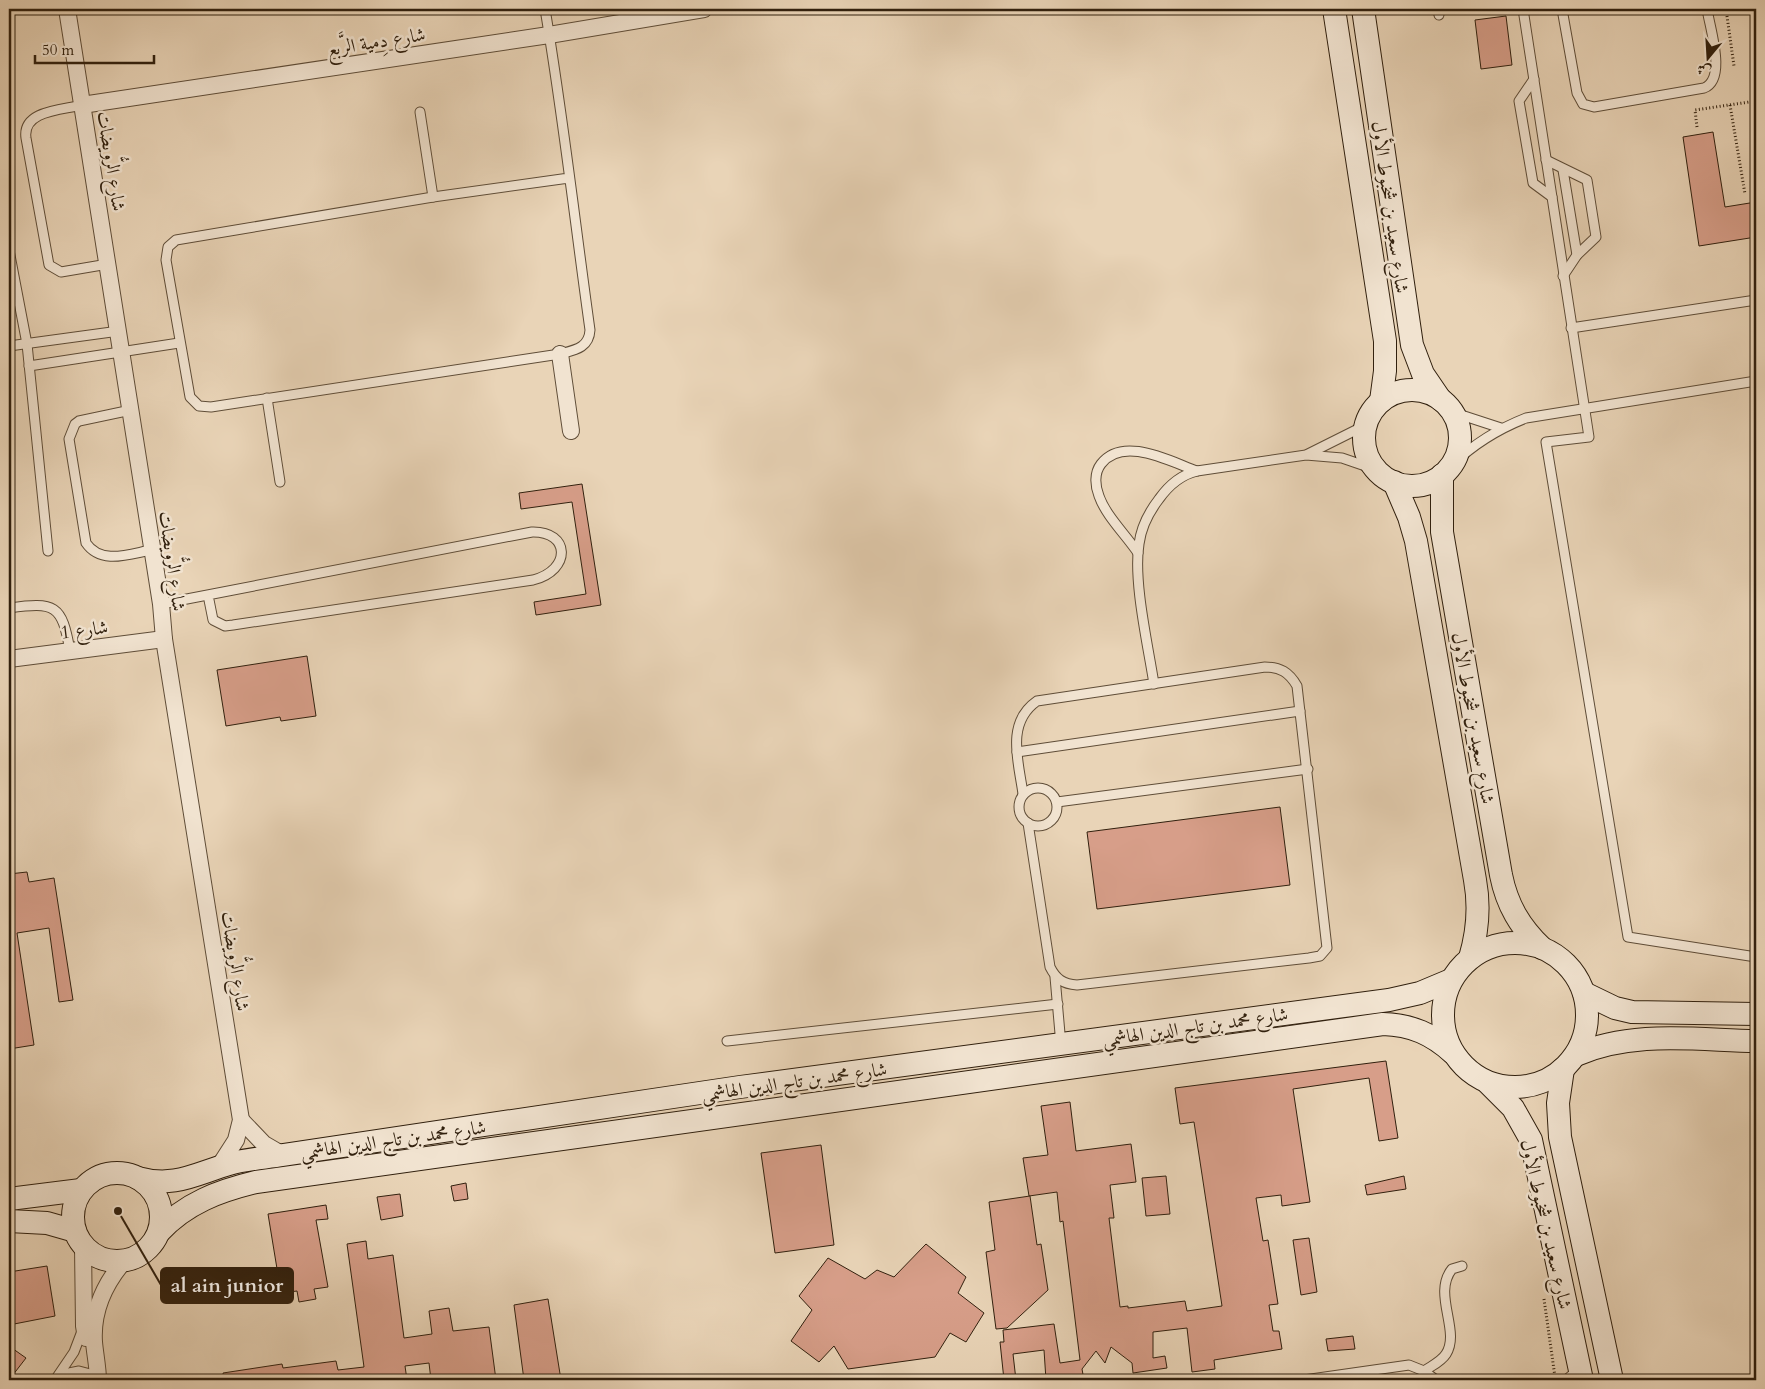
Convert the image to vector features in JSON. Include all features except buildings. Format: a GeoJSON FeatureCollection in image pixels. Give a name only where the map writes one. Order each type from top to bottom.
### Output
{"type":"FeatureCollection","features":[{"type":"Feature","properties":{"kind":"street","name":"شارع الرُّويضات"},"geometry":{"type":"LineString","coordinates":[[67,9],[119,331],[151,550],[161,604],[164,639],[241,1120],[236,1140],[218,1168]]}},
{"type":"Feature","properties":{"kind":"street","name":"شارع دِمية الرَّبع"},"geometry":{"type":"LineString","coordinates":[[82,105],[549,35],[646,14],[704,9]]}},
{"type":"Feature","properties":{"kind":"street","name":"شارع سعيد بن شخبوط الأول"},"geometry":{"type":"LineString","coordinates":[[1334,9],[1385,341],[1385,371],[1381,401]]}},
{"type":"Feature","properties":{"kind":"street","name":"شارع سعيد بن شخبوط الأول"},"geometry":{"type":"LineString","coordinates":[[1363,9],[1412,345],[1422,374],[1446,406]]}},
{"type":"Feature","properties":{"kind":"street"},"geometry":{"type":"LineString","coordinates":[[560,354],[571,431]]}},
{"type":"Feature","properties":{"kind":"street"},"geometry":{"type":"LineString","coordinates":[[1410,390],[1429,393],[1446,406],[1458,424],[1460,438],[1458,451],[1447,470],[1419,485],[1407,486],[1386,476],[1368,457],[1364,441],[1366,425],[1372,412],[1381,401],[1392,394],[1410,390]]}},
{"type":"Feature","properties":{"kind":"street","name":"شارع سعيد بن شخبوط الأول"},"geometry":{"type":"LineString","coordinates":[[1447,470],[1442,532],[1501,875],[1511,908],[1519,922],[1542,948]]}},
{"type":"Feature","properties":{"kind":"street","name":"شارع سعيد بن شخبوط الأول"},"geometry":{"type":"LineString","coordinates":[[1386,476],[1409,516],[1416,540],[1475,880],[1479,911],[1470,958]]}},
{"type":"Feature","properties":{"kind":"street","name":"شارع 1"},"geometry":{"type":"LineString","coordinates":[[9,659],[164,639]]}},
{"type":"Feature","properties":{"kind":"street"},"geometry":{"type":"LineString","coordinates":[[1570,1062],[1582,1044],[1588,1019],[1584,994],[1576,976],[1564,962],[1542,948],[1512,942],[1497,944],[1470,958],[1450,980],[1442,1009],[1446,1040],[1453,1053],[1474,1075],[1487,1082],[1514,1088],[1540,1083],[1570,1062],[1606,1043],[1638,1039],[1756,1041]]}},
{"type":"Feature","properties":{"kind":"street","name":"شارع محمد بن تاج الدين الهاشمي"},"geometry":{"type":"LineString","coordinates":[[138,1178],[150,1181],[173,1182],[231,1163],[283,1155],[730,1089],[1389,1000],[1420,992],[1450,980]]}},
{"type":"Feature","properties":{"kind":"street"},"geometry":{"type":"LineString","coordinates":[[1584,994],[1615,1008],[1632,1012],[1756,1014]]}},
{"type":"Feature","properties":{"kind":"street","name":"شارع محمد بن تاج الدين الهاشمي"},"geometry":{"type":"LineString","coordinates":[[159,1232],[180,1212],[192,1204],[230,1188],[256,1182],[742,1112],[1383,1024],[1414,1028],[1428,1034],[1453,1053]]}},
{"type":"Feature","properties":{"kind":"street","name":"شارع سعيد بن شخبوط الأول"},"geometry":{"type":"LineString","coordinates":[[1570,1062],[1558,1103],[1560,1137],[1612,1380]]}},
{"type":"Feature","properties":{"kind":"street","name":"شارع سعيد بن شخبوط الأول"},"geometry":{"type":"LineString","coordinates":[[1487,1082],[1513,1108],[1531,1140],[1576,1376]]}},
{"type":"Feature","properties":{"kind":"street"},"geometry":{"type":"LineString","coordinates":[[241,1120],[264,1144],[283,1155]]}},
{"type":"Feature","properties":{"kind":"street"},"geometry":{"type":"LineString","coordinates":[[9,1221],[47,1222],[79,1238],[102,1259],[125,1260],[146,1251],[159,1232],[161,1207],[156,1195],[138,1178],[126,1173],[108,1174],[90,1181],[75,1200],[73,1212],[79,1238],[84,1326],[87,1342],[95,1356]]}},
{"type":"Feature","properties":{"kind":"street"},"geometry":{"type":"LineString","coordinates":[[9,1199],[81,1190]]}},
{"type":"Feature","properties":{"kind":"street"},"geometry":{"type":"LineString","coordinates":[[98,1378],[94,1338],[99,1304],[114,1274],[125,1260]]}},
{"type":"Feature","properties":{"kind":"lane"},"geometry":{"type":"LineString","coordinates":[[545,9],[549,35],[569,178],[590,330],[589,337],[584,346],[579,350],[560,354],[211,407],[199,406],[190,397],[179,343],[166,260],[168,247],[176,240],[433,197],[569,178]]}},
{"type":"Feature","properties":{"kind":"lane"},"geometry":{"type":"LineString","coordinates":[[1523,9],[1589,437],[1546,442],[1628,936],[1756,957]]}},
{"type":"Feature","properties":{"kind":"lane"},"geometry":{"type":"LineString","coordinates":[[1562,9],[1577,93],[1583,104],[1594,107],[1704,88],[1712,84],[1716,70],[1707,9]]}},
{"type":"Feature","properties":{"kind":"lane"},"geometry":{"type":"LineString","coordinates":[[1534,79],[1519,101],[1532,184],[1552,196]]}},
{"type":"Feature","properties":{"kind":"lane"},"geometry":{"type":"LineString","coordinates":[[82,105],[33,118],[26,127],[29,158],[49,265],[61,272],[108,264]]}},
{"type":"Feature","properties":{"kind":"lane"},"geometry":{"type":"LineString","coordinates":[[420,112],[433,197]]}},
{"type":"Feature","properties":{"kind":"lane"},"geometry":{"type":"LineString","coordinates":[[1546,160],[1563,170],[1587,180],[1596,237],[1577,255],[1564,276]]}},
{"type":"Feature","properties":{"kind":"lane"},"geometry":{"type":"LineString","coordinates":[[1563,170],[1577,255]]}},
{"type":"Feature","properties":{"kind":"lane"},"geometry":{"type":"LineString","coordinates":[[9,250],[29,366],[48,551]]}},
{"type":"Feature","properties":{"kind":"lane"},"geometry":{"type":"LineString","coordinates":[[1571,328],[1756,300]]}},
{"type":"Feature","properties":{"kind":"lane"},"geometry":{"type":"LineString","coordinates":[[9,346],[119,331]]}},
{"type":"Feature","properties":{"kind":"lane"},"geometry":{"type":"LineString","coordinates":[[29,366],[179,343]]}},
{"type":"Feature","properties":{"kind":"lane"},"geometry":{"type":"LineString","coordinates":[[1447,470],[1484,438],[1501,428],[1526,418],[1756,381]]}},
{"type":"Feature","properties":{"kind":"lane"},"geometry":{"type":"LineString","coordinates":[[267,398],[280,482]]}},
{"type":"Feature","properties":{"kind":"lane"},"geometry":{"type":"LineString","coordinates":[[1446,406],[1501,428]]}},
{"type":"Feature","properties":{"kind":"lane"},"geometry":{"type":"LineString","coordinates":[[131,410],[79,420],[75,424],[70,439],[86,543],[91,550],[102,556],[110,557],[151,550]]}},
{"type":"Feature","properties":{"kind":"lane"},"geometry":{"type":"LineString","coordinates":[[1306,455],[1366,425]]}},
{"type":"Feature","properties":{"kind":"lane"},"geometry":{"type":"LineString","coordinates":[[1138,553],[1099,497],[1095,480],[1099,466],[1112,454],[1133,451],[1197,471]]}},
{"type":"Feature","properties":{"kind":"lane"},"geometry":{"type":"LineString","coordinates":[[1154,684],[1138,576],[1138,553],[1143,527],[1162,494],[1174,481],[1186,473],[1306,455],[1342,458],[1386,476]]}},
{"type":"Feature","properties":{"kind":"lane"},"geometry":{"type":"LineString","coordinates":[[161,604],[532,532],[545,534],[553,538],[559,544],[562,552],[561,560],[553,572],[533,580],[225,626],[214,620],[208,595]]}},
{"type":"Feature","properties":{"kind":"lane"},"geometry":{"type":"LineString","coordinates":[[9,608],[42,605],[54,610],[64,620],[70,651]]}},
{"type":"Feature","properties":{"kind":"lane"},"geometry":{"type":"LineString","coordinates":[[1023,794],[1016,733],[1024,713],[1037,701],[1274,667],[1292,676],[1297,686],[1328,942],[1320,956],[1077,985],[1063,982],[1055,977]]}},
{"type":"Feature","properties":{"kind":"lane"},"geometry":{"type":"LineString","coordinates":[[1017,752],[1300,711]]}},
{"type":"Feature","properties":{"kind":"lane"},"geometry":{"type":"LineString","coordinates":[[1057,802],[1308,769]]}},
{"type":"Feature","properties":{"kind":"lane"},"geometry":{"type":"LineString","coordinates":[[1028,823],[1040,826],[1051,821],[1057,812],[1057,802],[1054,796],[1045,789],[1033,788],[1023,794],[1020,800],[1020,813],[1028,823],[1047,954],[1055,977],[1061,1045]]}},
{"type":"Feature","properties":{"kind":"lane"},"geometry":{"type":"LineString","coordinates":[[727,1041],[1058,1004]]}},
{"type":"Feature","properties":{"kind":"lane"},"geometry":{"type":"LineString","coordinates":[[1424,1371],[1440,1361],[1448,1350],[1446,1278],[1452,1269],[1462,1266]]}},
{"type":"Feature","properties":{"kind":"lane"},"geometry":{"type":"LineString","coordinates":[[57,1378],[74,1352],[84,1326]]}},
{"type":"Feature","properties":{"kind":"lane"},"geometry":{"type":"LineString","coordinates":[[1304,1380],[1409,1365],[1424,1371],[1436,1380]]}},
{"type":"Feature","properties":{"kind":"lane"},"geometry":{"type":"LineString","coordinates":[[57,1378],[79,1371],[98,1378]]}},
{"type":"Feature","properties":{"kind":"path"},"geometry":{"type":"LineString","coordinates":[[1726,9],[1734,66]]}},
{"type":"Feature","properties":{"kind":"path"},"geometry":{"type":"LineString","coordinates":[[1698,127],[1695,110],[1756,102]]}},
{"type":"Feature","properties":{"kind":"path"},"geometry":{"type":"LineString","coordinates":[[1730,105],[1745,194]]}},
{"type":"Feature","properties":{"kind":"path"},"geometry":{"type":"LineString","coordinates":[[1543,1292],[1555,1380]]}},
{"type":"Feature","properties":{"kind":"place","name":"al ain junior"},"geometry":{"type":"Point","coordinates":[118,1211]}}]}
